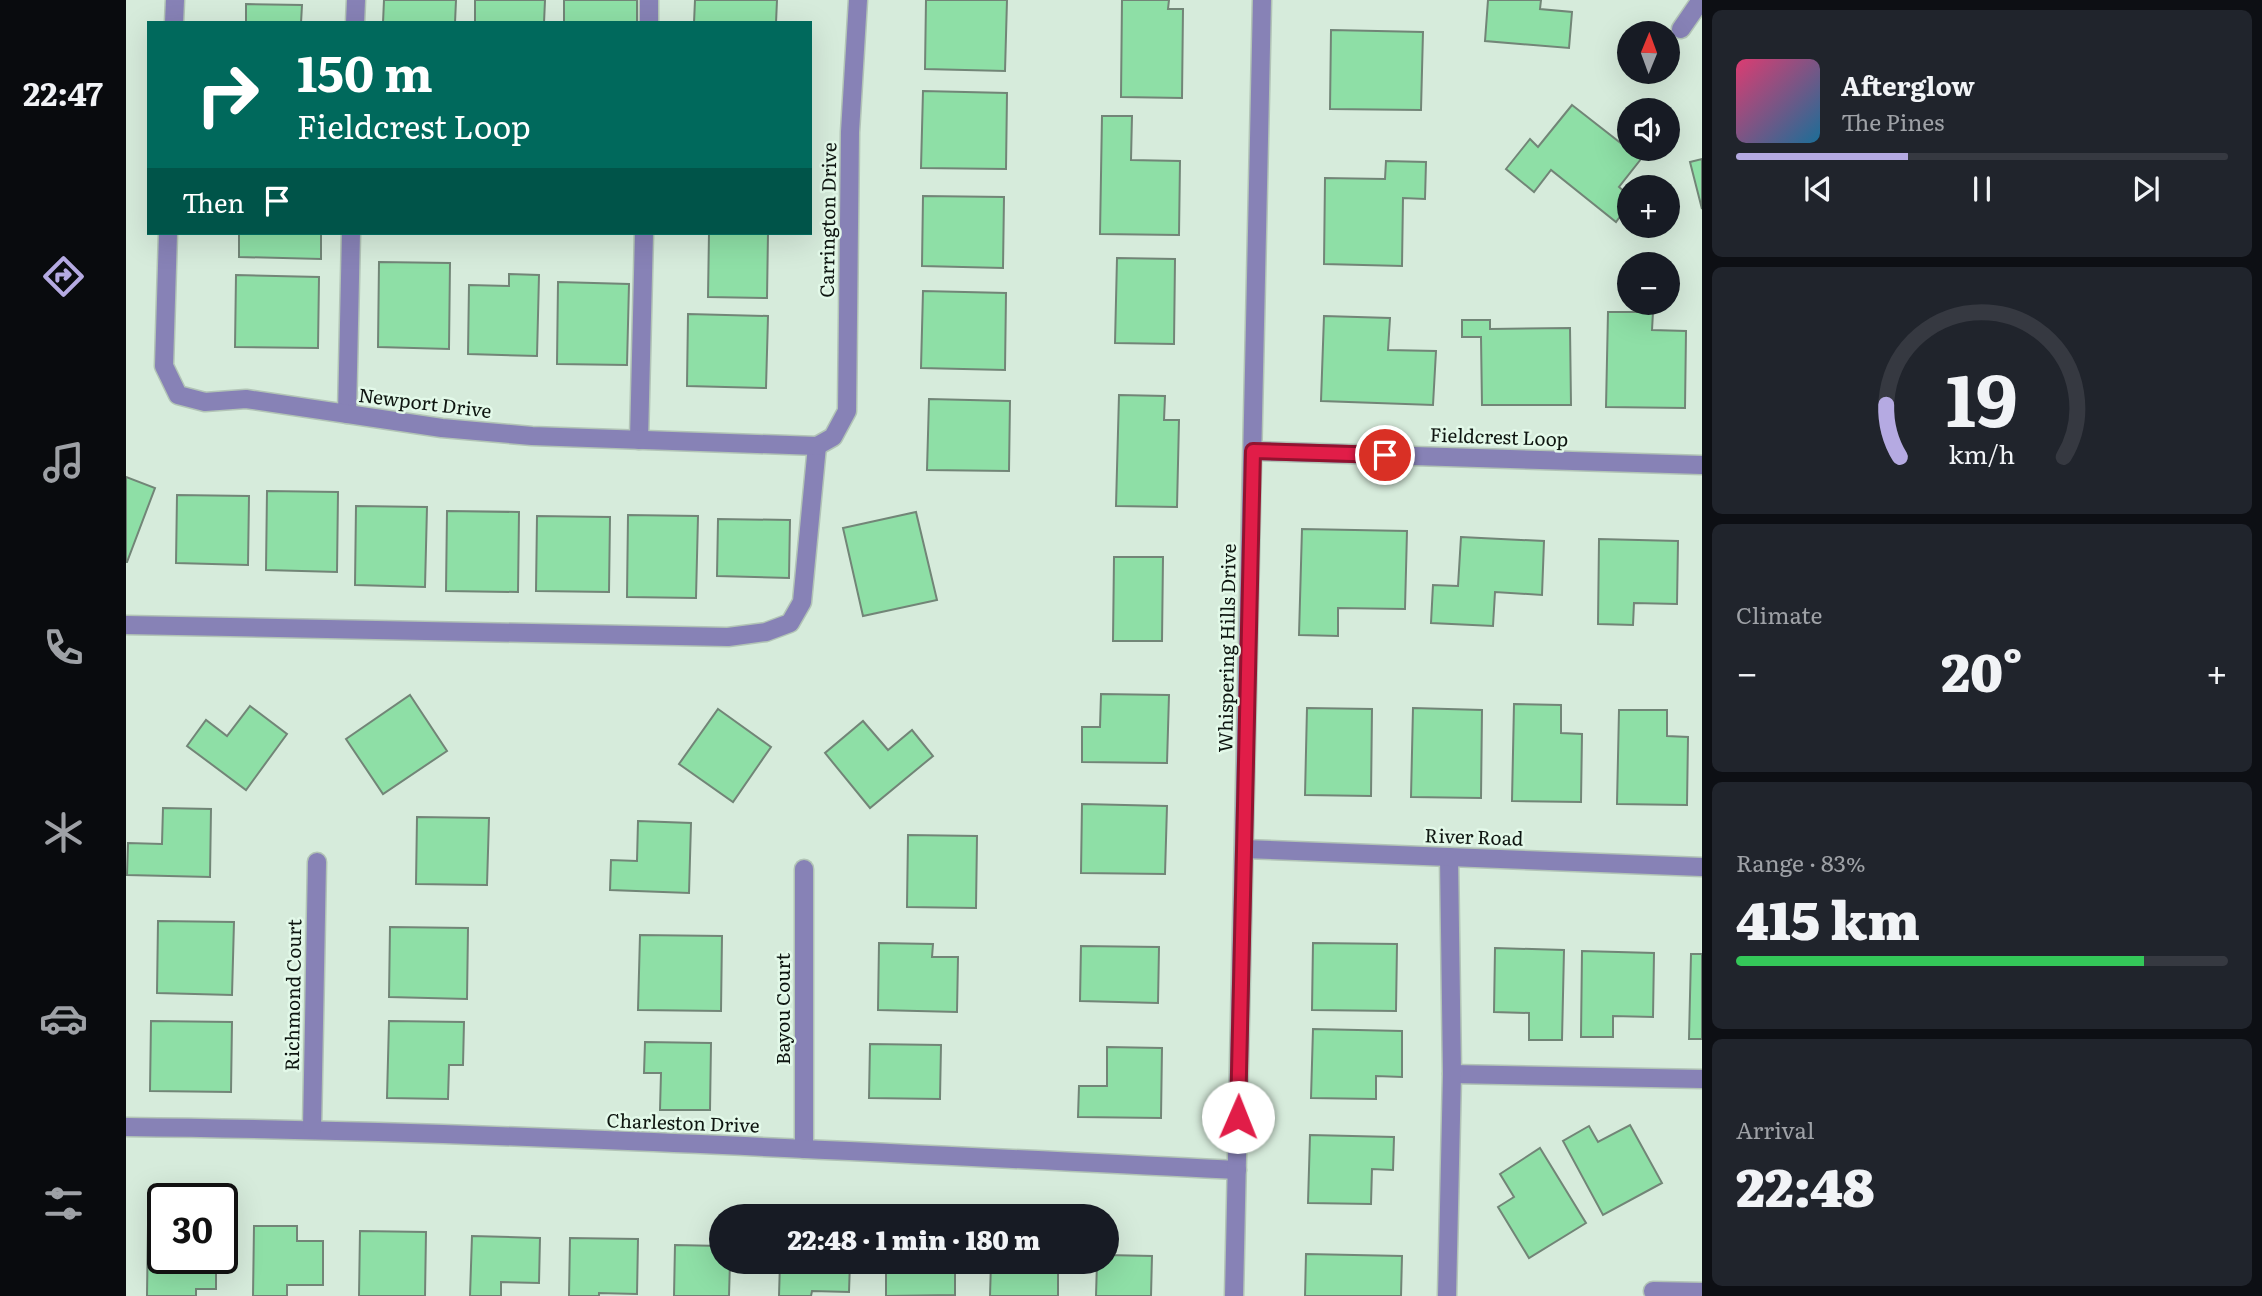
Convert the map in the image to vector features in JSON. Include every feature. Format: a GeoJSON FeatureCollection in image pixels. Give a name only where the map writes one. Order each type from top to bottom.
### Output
{"type":"FeatureCollection","features":[{"type":"Feature","properties":{"kind":"street"},"geometry":{"type":"LineString","coordinates":[[174,21],[175,0]]}},
{"type":"Feature","properties":{"kind":"street"},"geometry":{"type":"LineString","coordinates":[[355,21],[356,0]]}},
{"type":"Feature","properties":{"kind":"street"},"geometry":{"type":"LineString","coordinates":[[649,0],[649,21]]}},
{"type":"Feature","properties":{"kind":"street","name":"Carrington Drive"},"geometry":{"type":"LineString","coordinates":[[126,625],[728,637],[766,632],[790,623],[802,602],[825,442],[847,411],[850,132],[858,0]]}},
{"type":"Feature","properties":{"kind":"street","name":"Whispering Hills Drive"},"geometry":{"type":"LineString","coordinates":[[1234,1296],[1262,0]]}},
{"type":"Feature","properties":{"kind":"street"},"geometry":{"type":"LineString","coordinates":[[1681,29],[1701,0]]}},
{"type":"Feature","properties":{"kind":"street","name":"Newport Drive"},"geometry":{"type":"LineString","coordinates":[[168,235],[164,366],[178,395],[205,402],[246,399],[442,428],[532,436],[825,442]]}},
{"type":"Feature","properties":{"kind":"street"},"geometry":{"type":"LineString","coordinates":[[347,414],[351,235]]}},
{"type":"Feature","properties":{"kind":"street"},"geometry":{"type":"LineString","coordinates":[[639,440],[644,235]]}},
{"type":"Feature","properties":{"kind":"street","name":"Fieldcrest Loop"},"geometry":{"type":"LineString","coordinates":[[1253,451],[1702,465]]}},
{"type":"Feature","properties":{"kind":"street","name":"River Road"},"geometry":{"type":"LineString","coordinates":[[1244,849],[1702,867]]}},
{"type":"Feature","properties":{"kind":"street"},"geometry":{"type":"LineString","coordinates":[[1447,1296],[1452,1074],[1449,857]]}},
{"type":"Feature","properties":{"kind":"street","name":"Richmond Court"},"geometry":{"type":"LineString","coordinates":[[312,1129],[317,862]]}},
{"type":"Feature","properties":{"kind":"street","name":"Bayou Court"},"geometry":{"type":"LineString","coordinates":[[804,869],[804,1149]]}},
{"type":"Feature","properties":{"kind":"street"},"geometry":{"type":"LineString","coordinates":[[1452,1074],[1702,1079]]}},
{"type":"Feature","properties":{"kind":"street","name":"Charleston Drive"},"geometry":{"type":"LineString","coordinates":[[126,1127],[312,1129],[804,1149],[1237,1171]]}},
{"type":"Feature","properties":{"kind":"street"},"geometry":{"type":"LineString","coordinates":[[1653,1291],[1702,1292]]}},
{"type":"Feature","properties":{"kind":"building"},"geometry":{"type":"Polygon","coordinates":[[[384,0],[456,0],[455,21],[383,21],[384,0]]]}},
{"type":"Feature","properties":{"kind":"building"},"geometry":{"type":"Polygon","coordinates":[[[475,0],[545,0],[544,21],[475,21],[475,0]]]}},
{"type":"Feature","properties":{"kind":"building"},"geometry":{"type":"Polygon","coordinates":[[[564,0],[637,0],[637,21],[564,21],[564,0]]]}},
{"type":"Feature","properties":{"kind":"building"},"geometry":{"type":"Polygon","coordinates":[[[695,0],[777,0],[776,21],[694,21],[695,0]]]}},
{"type":"Feature","properties":{"kind":"building"},"geometry":{"type":"Polygon","coordinates":[[[926,0],[1007,0],[1005,71],[925,69],[926,0]]]}},
{"type":"Feature","properties":{"kind":"building"},"geometry":{"type":"Polygon","coordinates":[[[1122,0],[1169,0],[1168,9],[1183,9],[1182,98],[1121,97],[1122,0]]]}},
{"type":"Feature","properties":{"kind":"building"},"geometry":{"type":"Polygon","coordinates":[[[1488,0],[1541,0],[1540,9],[1572,12],[1569,48],[1485,41],[1488,0]]]}},
{"type":"Feature","properties":{"kind":"building"},"geometry":{"type":"Polygon","coordinates":[[[246,4],[302,5],[301,21],[246,21],[246,4]]]}},
{"type":"Feature","properties":{"kind":"building"},"geometry":{"type":"Polygon","coordinates":[[[1331,30],[1423,32],[1421,110],[1330,109],[1331,30]]]}},
{"type":"Feature","properties":{"kind":"building"},"geometry":{"type":"Polygon","coordinates":[[[923,91],[1007,93],[1006,169],[921,168],[923,91]]]}},
{"type":"Feature","properties":{"kind":"building"},"geometry":{"type":"Polygon","coordinates":[[[1572,105],[1617,140],[1617,161],[1639,161],[1628,175],[1617,175],[1616,222],[1551,170],[1534,192],[1506,169],[1530,139],[1538,147],[1572,105]]]}},
{"type":"Feature","properties":{"kind":"building"},"geometry":{"type":"Polygon","coordinates":[[[1102,116],[1132,116],[1131,160],[1180,161],[1179,235],[1100,234],[1102,116]]]}},
{"type":"Feature","properties":{"kind":"building"},"geometry":{"type":"Polygon","coordinates":[[[1702,159],[1702,209],[1690,162],[1702,159]]]}},
{"type":"Feature","properties":{"kind":"building"},"geometry":{"type":"Polygon","coordinates":[[[1386,161],[1426,162],[1425,199],[1403,198],[1402,266],[1324,264],[1325,178],[1385,179],[1386,161]]]}},
{"type":"Feature","properties":{"kind":"building"},"geometry":{"type":"Polygon","coordinates":[[[923,196],[1004,197],[1003,268],[922,266],[923,196]]]}},
{"type":"Feature","properties":{"kind":"building"},"geometry":{"type":"Polygon","coordinates":[[[239,235],[321,235],[321,259],[239,257],[239,235]]]}},
{"type":"Feature","properties":{"kind":"building"},"geometry":{"type":"Polygon","coordinates":[[[709,235],[768,235],[767,298],[708,297],[709,235]]]}},
{"type":"Feature","properties":{"kind":"building"},"geometry":{"type":"Polygon","coordinates":[[[1117,258],[1175,259],[1174,344],[1115,343],[1117,258]]]}},
{"type":"Feature","properties":{"kind":"building"},"geometry":{"type":"Polygon","coordinates":[[[379,262],[450,263],[449,349],[378,347],[379,262]]]}},
{"type":"Feature","properties":{"kind":"building"},"geometry":{"type":"Polygon","coordinates":[[[509,274],[539,275],[537,356],[468,354],[469,285],[509,286],[509,274]]]}},
{"type":"Feature","properties":{"kind":"building"},"geometry":{"type":"Polygon","coordinates":[[[236,275],[319,277],[318,348],[235,347],[236,275]]]}},
{"type":"Feature","properties":{"kind":"building"},"geometry":{"type":"Polygon","coordinates":[[[558,282],[629,284],[627,365],[557,364],[558,282]]]}},
{"type":"Feature","properties":{"kind":"building"},"geometry":{"type":"Polygon","coordinates":[[[923,291],[1006,293],[1005,370],[921,368],[923,291]]]}},
{"type":"Feature","properties":{"kind":"building"},"geometry":{"type":"Polygon","coordinates":[[[1608,312],[1617,312],[1617,315],[1653,315],[1652,330],[1686,331],[1685,408],[1606,407],[1608,312]]]}},
{"type":"Feature","properties":{"kind":"building"},"geometry":{"type":"Polygon","coordinates":[[[688,314],[768,316],[766,388],[687,386],[688,314]]]}},
{"type":"Feature","properties":{"kind":"building"},"geometry":{"type":"Polygon","coordinates":[[[1324,316],[1390,318],[1388,350],[1436,351],[1433,405],[1321,401],[1324,316]]]}},
{"type":"Feature","properties":{"kind":"building"},"geometry":{"type":"Polygon","coordinates":[[[1462,320],[1490,320],[1490,329],[1570,328],[1571,405],[1482,405],[1481,337],[1462,337],[1462,320]]]}},
{"type":"Feature","properties":{"kind":"building"},"geometry":{"type":"Polygon","coordinates":[[[1119,395],[1165,396],[1164,420],[1179,420],[1177,507],[1116,506],[1119,395]]]}},
{"type":"Feature","properties":{"kind":"building"},"geometry":{"type":"Polygon","coordinates":[[[929,399],[1010,401],[1009,471],[927,470],[929,399]]]}},
{"type":"Feature","properties":{"kind":"building"},"geometry":{"type":"Polygon","coordinates":[[[126,477],[155,488],[127,562],[126,562],[126,477]]]}},
{"type":"Feature","properties":{"kind":"building"},"geometry":{"type":"Polygon","coordinates":[[[267,491],[338,492],[337,572],[266,570],[267,491]]]}},
{"type":"Feature","properties":{"kind":"building"},"geometry":{"type":"Polygon","coordinates":[[[177,495],[249,496],[248,565],[176,563],[177,495]]]}},
{"type":"Feature","properties":{"kind":"building"},"geometry":{"type":"Polygon","coordinates":[[[356,506],[427,507],[425,587],[355,585],[356,506]]]}},
{"type":"Feature","properties":{"kind":"building"},"geometry":{"type":"Polygon","coordinates":[[[447,511],[519,512],[518,592],[446,591],[447,511]]]}},
{"type":"Feature","properties":{"kind":"building"},"geometry":{"type":"Polygon","coordinates":[[[916,512],[937,600],[863,616],[843,528],[916,512]]]}},
{"type":"Feature","properties":{"kind":"building"},"geometry":{"type":"Polygon","coordinates":[[[628,515],[698,516],[696,598],[627,597],[628,515]]]}},
{"type":"Feature","properties":{"kind":"building"},"geometry":{"type":"Polygon","coordinates":[[[537,516],[610,517],[609,592],[536,591],[537,516]]]}},
{"type":"Feature","properties":{"kind":"building"},"geometry":{"type":"Polygon","coordinates":[[[718,519],[790,520],[789,578],[717,576],[718,519]]]}},
{"type":"Feature","properties":{"kind":"building"},"geometry":{"type":"Polygon","coordinates":[[[1302,529],[1407,531],[1405,609],[1338,608],[1338,636],[1299,635],[1302,529]]]}},
{"type":"Feature","properties":{"kind":"building"},"geometry":{"type":"Polygon","coordinates":[[[1461,537],[1544,541],[1542,595],[1495,592],[1493,626],[1431,623],[1433,585],[1458,586],[1461,537]]]}},
{"type":"Feature","properties":{"kind":"building"},"geometry":{"type":"Polygon","coordinates":[[[1599,539],[1678,541],[1677,604],[1634,603],[1633,625],[1598,624],[1599,539]]]}},
{"type":"Feature","properties":{"kind":"building"},"geometry":{"type":"Polygon","coordinates":[[[1114,557],[1163,557],[1162,641],[1113,641],[1114,557]]]}},
{"type":"Feature","properties":{"kind":"building"},"geometry":{"type":"Polygon","coordinates":[[[1101,694],[1169,695],[1167,763],[1082,762],[1082,727],[1100,727],[1101,694]]]}},
{"type":"Feature","properties":{"kind":"building"},"geometry":{"type":"Polygon","coordinates":[[[410,695],[447,751],[383,794],[346,739],[410,695]]]}},
{"type":"Feature","properties":{"kind":"building"},"geometry":{"type":"Polygon","coordinates":[[[1514,704],[1561,705],[1561,733],[1582,734],[1581,802],[1512,801],[1514,704]]]}},
{"type":"Feature","properties":{"kind":"building"},"geometry":{"type":"Polygon","coordinates":[[[250,706],[287,734],[246,790],[187,746],[206,720],[227,736],[250,706]]]}},
{"type":"Feature","properties":{"kind":"building"},"geometry":{"type":"Polygon","coordinates":[[[1307,708],[1372,709],[1371,796],[1305,795],[1307,708]]]}},
{"type":"Feature","properties":{"kind":"building"},"geometry":{"type":"Polygon","coordinates":[[[1413,708],[1482,710],[1481,798],[1411,797],[1413,708]]]}},
{"type":"Feature","properties":{"kind":"building"},"geometry":{"type":"Polygon","coordinates":[[[718,709],[771,747],[733,802],[679,764],[718,709]]]}},
{"type":"Feature","properties":{"kind":"building"},"geometry":{"type":"Polygon","coordinates":[[[1619,710],[1667,710],[1667,736],[1688,737],[1687,805],[1617,804],[1619,710]]]}},
{"type":"Feature","properties":{"kind":"building"},"geometry":{"type":"Polygon","coordinates":[[[863,721],[888,750],[912,730],[933,756],[870,808],[825,753],[863,721]]]}},
{"type":"Feature","properties":{"kind":"building"},"geometry":{"type":"Polygon","coordinates":[[[1082,804],[1167,806],[1165,874],[1081,873],[1082,804]]]}},
{"type":"Feature","properties":{"kind":"building"},"geometry":{"type":"Polygon","coordinates":[[[163,808],[211,809],[210,877],[127,875],[128,843],[162,844],[163,808]]]}},
{"type":"Feature","properties":{"kind":"building"},"geometry":{"type":"Polygon","coordinates":[[[417,817],[489,818],[487,885],[416,884],[417,817]]]}},
{"type":"Feature","properties":{"kind":"building"},"geometry":{"type":"Polygon","coordinates":[[[638,821],[691,823],[689,893],[610,890],[611,860],[637,861],[638,821]]]}},
{"type":"Feature","properties":{"kind":"building"},"geometry":{"type":"Polygon","coordinates":[[[908,835],[977,836],[976,908],[907,907],[908,835]]]}},
{"type":"Feature","properties":{"kind":"building"},"geometry":{"type":"Polygon","coordinates":[[[158,921],[234,922],[232,995],[157,993],[158,921]]]}},
{"type":"Feature","properties":{"kind":"building"},"geometry":{"type":"Polygon","coordinates":[[[390,927],[468,928],[467,999],[389,997],[390,927]]]}},
{"type":"Feature","properties":{"kind":"building"},"geometry":{"type":"Polygon","coordinates":[[[640,935],[722,936],[721,1011],[638,1010],[640,935]]]}},
{"type":"Feature","properties":{"kind":"building"},"geometry":{"type":"Polygon","coordinates":[[[879,943],[933,944],[932,957],[958,957],[957,1012],[878,1010],[879,943]]]}},
{"type":"Feature","properties":{"kind":"building"},"geometry":{"type":"Polygon","coordinates":[[[1313,943],[1397,944],[1396,1011],[1312,1010],[1313,943]]]}},
{"type":"Feature","properties":{"kind":"building"},"geometry":{"type":"Polygon","coordinates":[[[1081,946],[1159,947],[1158,1003],[1080,1001],[1081,946]]]}},
{"type":"Feature","properties":{"kind":"building"},"geometry":{"type":"Polygon","coordinates":[[[1495,948],[1564,950],[1562,1040],[1529,1040],[1529,1013],[1494,1012],[1495,948]]]}},
{"type":"Feature","properties":{"kind":"building"},"geometry":{"type":"Polygon","coordinates":[[[1582,951],[1654,953],[1653,1017],[1613,1016],[1613,1037],[1581,1037],[1582,951]]]}},
{"type":"Feature","properties":{"kind":"building"},"geometry":{"type":"Polygon","coordinates":[[[1691,954],[1702,954],[1702,1039],[1689,1039],[1691,954]]]}},
{"type":"Feature","properties":{"kind":"building"},"geometry":{"type":"Polygon","coordinates":[[[151,1021],[232,1022],[231,1092],[150,1091],[151,1021]]]}},
{"type":"Feature","properties":{"kind":"building"},"geometry":{"type":"Polygon","coordinates":[[[389,1021],[464,1022],[463,1065],[449,1065],[448,1099],[387,1098],[389,1021]]]}},
{"type":"Feature","properties":{"kind":"building"},"geometry":{"type":"Polygon","coordinates":[[[1313,1029],[1402,1031],[1402,1077],[1376,1076],[1376,1099],[1311,1098],[1313,1029]]]}},
{"type":"Feature","properties":{"kind":"building"},"geometry":{"type":"Polygon","coordinates":[[[645,1042],[711,1043],[710,1110],[660,1110],[661,1073],[644,1073],[645,1042]]]}},
{"type":"Feature","properties":{"kind":"building"},"geometry":{"type":"Polygon","coordinates":[[[870,1044],[941,1045],[940,1099],[869,1098],[870,1044]]]}},
{"type":"Feature","properties":{"kind":"building"},"geometry":{"type":"Polygon","coordinates":[[[1107,1047],[1162,1048],[1161,1118],[1078,1117],[1079,1086],[1107,1086],[1107,1047]]]}},
{"type":"Feature","properties":{"kind":"building"},"geometry":{"type":"Polygon","coordinates":[[[1630,1125],[1662,1183],[1603,1215],[1563,1141],[1589,1126],[1598,1142],[1630,1125]]]}},
{"type":"Feature","properties":{"kind":"building"},"geometry":{"type":"Polygon","coordinates":[[[1310,1135],[1394,1137],[1393,1170],[1372,1169],[1371,1204],[1308,1203],[1310,1135]]]}},
{"type":"Feature","properties":{"kind":"building"},"geometry":{"type":"Polygon","coordinates":[[[1540,1148],[1586,1223],[1529,1258],[1498,1207],[1514,1197],[1500,1174],[1540,1148]]]}},
{"type":"Feature","properties":{"kind":"building"},"geometry":{"type":"Polygon","coordinates":[[[254,1226],[297,1226],[297,1241],[323,1241],[323,1285],[287,1285],[287,1296],[253,1296],[254,1226]]]}},
{"type":"Feature","properties":{"kind":"building"},"geometry":{"type":"Polygon","coordinates":[[[360,1231],[426,1232],[425,1296],[359,1296],[360,1231]]]}},
{"type":"Feature","properties":{"kind":"building"},"geometry":{"type":"Polygon","coordinates":[[[472,1236],[540,1238],[539,1283],[501,1282],[501,1296],[470,1296],[472,1236]]]}},
{"type":"Feature","properties":{"kind":"building"},"geometry":{"type":"Polygon","coordinates":[[[570,1238],[638,1239],[637,1294],[599,1293],[599,1296],[569,1296],[570,1238]]]}},
{"type":"Feature","properties":{"kind":"building"},"geometry":{"type":"Polygon","coordinates":[[[675,1245],[709,1246],[709,1274],[730,1274],[729,1296],[674,1296],[675,1245]]]}},
{"type":"Feature","properties":{"kind":"building"},"geometry":{"type":"Polygon","coordinates":[[[1306,1254],[1402,1256],[1401,1296],[1305,1296],[1306,1254]]]}},
{"type":"Feature","properties":{"kind":"building"},"geometry":{"type":"Polygon","coordinates":[[[1119,1255],[1152,1256],[1151,1296],[1096,1296],[1097,1274],[1119,1274],[1119,1255]]]}},
{"type":"Feature","properties":{"kind":"building"},"geometry":{"type":"Polygon","coordinates":[[[147,1274],[216,1274],[216,1289],[196,1289],[196,1296],[147,1296],[147,1274]]]}},
{"type":"Feature","properties":{"kind":"building"},"geometry":{"type":"Polygon","coordinates":[[[780,1274],[850,1274],[849,1292],[812,1291],[811,1296],[779,1296],[780,1274]]]}},
{"type":"Feature","properties":{"kind":"building"},"geometry":{"type":"Polygon","coordinates":[[[886,1274],[955,1274],[955,1295],[886,1296],[886,1274]]]}},
{"type":"Feature","properties":{"kind":"building"},"geometry":{"type":"Polygon","coordinates":[[[991,1274],[1058,1274],[1058,1296],[990,1296],[991,1274]]]}},
{"type":"Feature","properties":{"kind":"route"},"geometry":{"type":"LineString","coordinates":[[1238,1117],[1253,451],[1385,455]]}}]}
